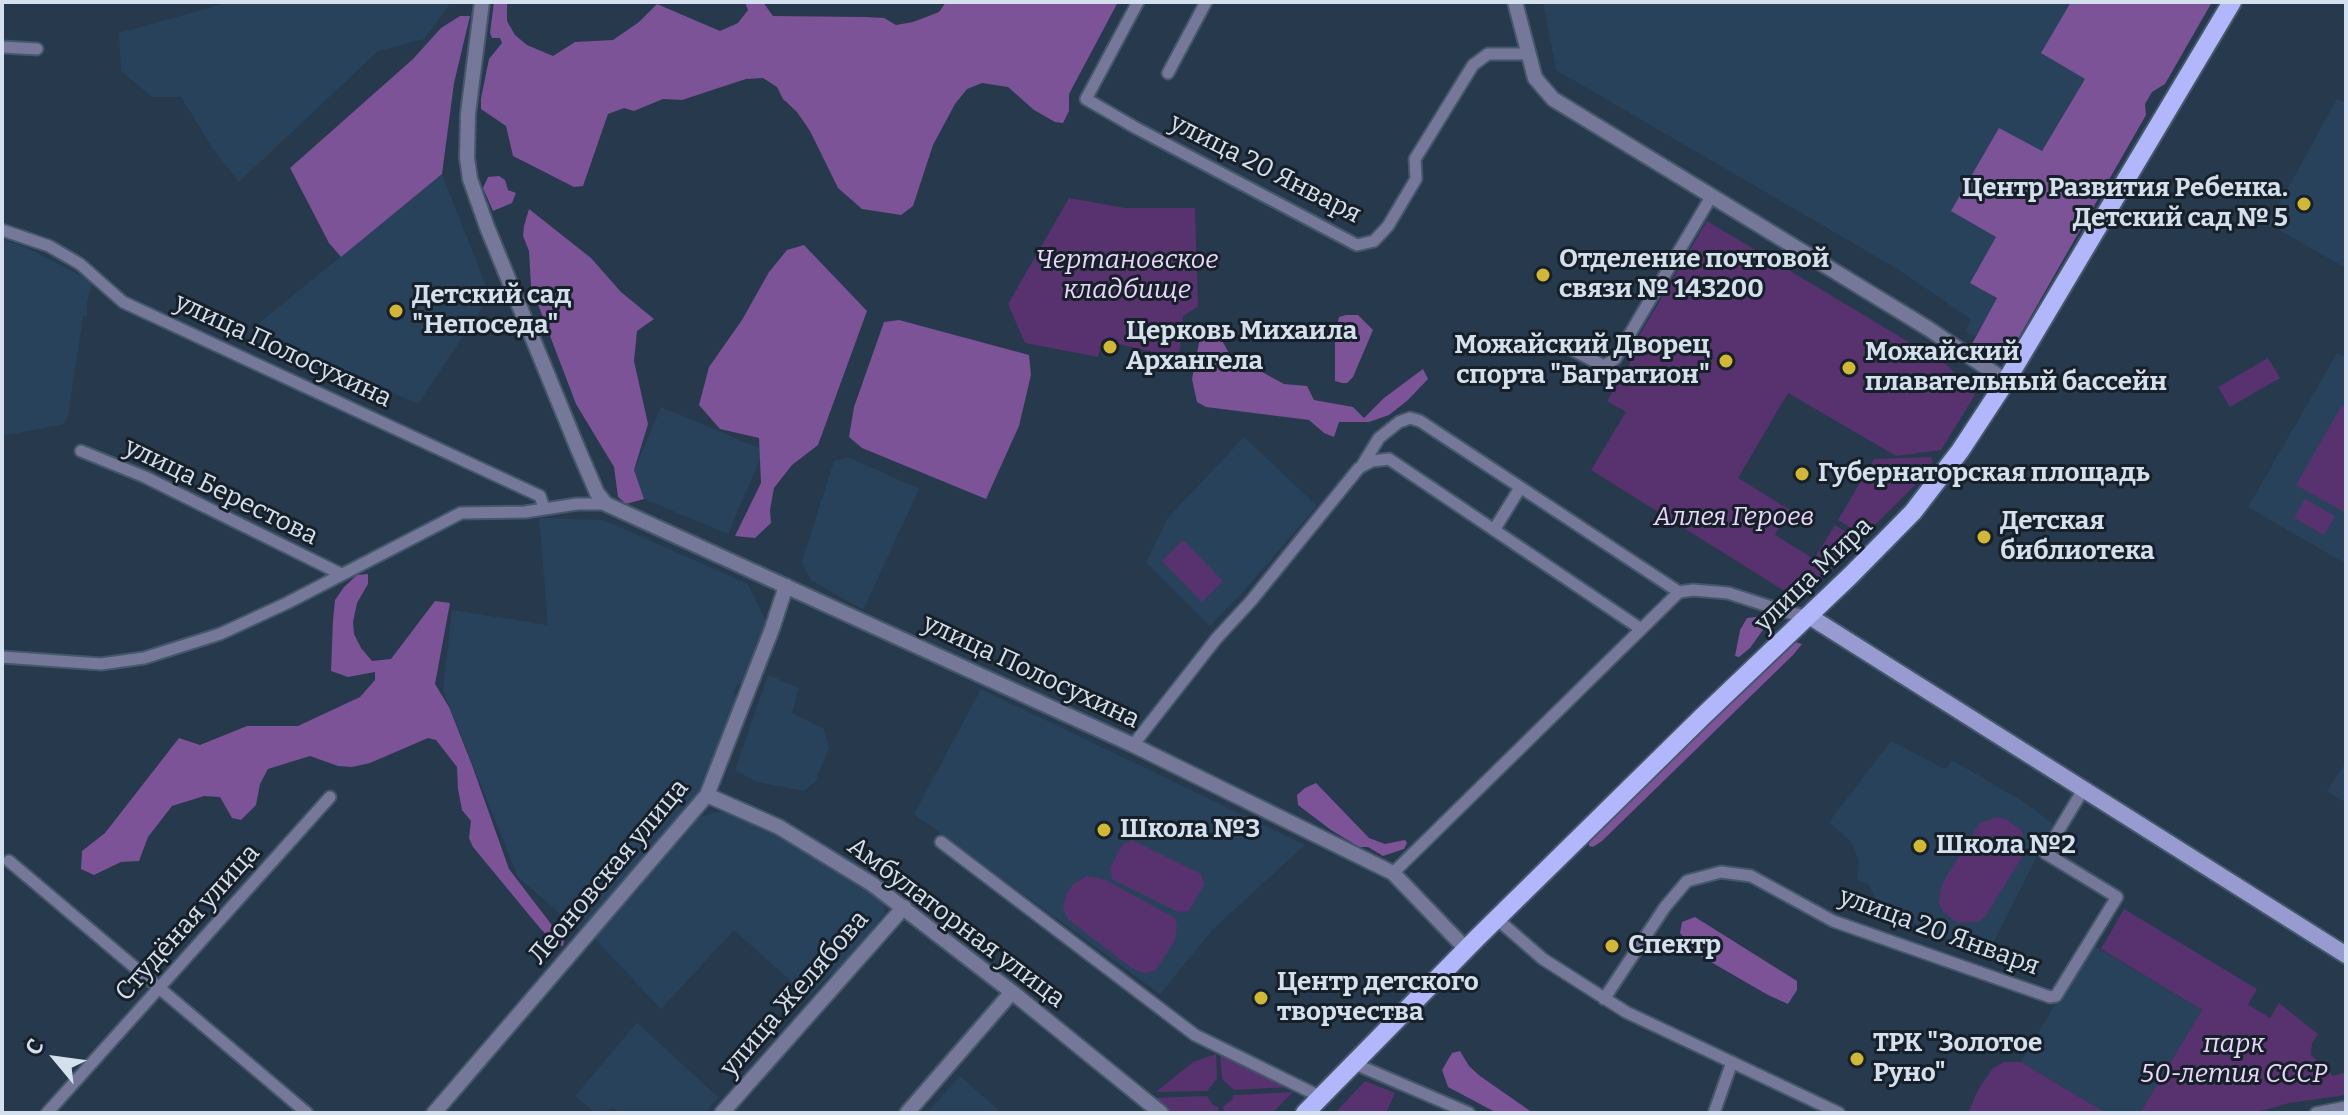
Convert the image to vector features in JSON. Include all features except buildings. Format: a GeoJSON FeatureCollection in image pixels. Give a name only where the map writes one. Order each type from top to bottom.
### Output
{"type":"FeatureCollection","features":[{"type":"Feature","properties":{"kind":"main road","name":"улица Мира"},"geometry":{"type":"LineString","coordinates":[[1305,1113],[1466,949],[1920,504],[1960,451],[2006,381],[2232,2]]}},
{"type":"Feature","properties":{"kind":"main road"},"geometry":{"type":"LineString","coordinates":[[1809,616],[2346,955]]}},
{"type":"Feature","properties":{"kind":"street"},"geometry":{"type":"LineString","coordinates":[[482,2],[468,114],[470,179],[578,449],[597,493],[606,504]]}},
{"type":"Feature","properties":{"kind":"street","name":"улица 20 Января"},"geometry":{"type":"LineString","coordinates":[[1138,2],[1086,99],[1357,245],[1374,241],[1388,226],[1416,179],[1415,159],[1473,65],[1488,54],[1527,54]]}},
{"type":"Feature","properties":{"kind":"street","name":"улица 20 Января"},"geometry":{"type":"LineString","coordinates":[[1168,73],[1206,2]]}},
{"type":"Feature","properties":{"kind":"street"},"geometry":{"type":"LineString","coordinates":[[1515,2],[1535,78],[1553,99],[1929,329],[2006,381]]}},
{"type":"Feature","properties":{"kind":"street"},"geometry":{"type":"LineString","coordinates":[[2,47],[37,49]]}},
{"type":"Feature","properties":{"kind":"street"},"geometry":{"type":"LineString","coordinates":[[1567,347],[1604,366],[1615,359],[1711,197]]}},
{"type":"Feature","properties":{"kind":"street","name":"улица Полосухина"},"geometry":{"type":"LineString","coordinates":[[2,230],[49,246],[80,264],[123,302],[540,496],[544,508]]}},
{"type":"Feature","properties":{"kind":"street"},"geometry":{"type":"LineString","coordinates":[[1133,745],[1216,639],[1363,464],[1379,438],[1399,422],[1410,418],[1420,421],[1679,592]]}},
{"type":"Feature","properties":{"kind":"street","name":"улица Берестова"},"geometry":{"type":"LineString","coordinates":[[81,451],[145,477],[341,574]]}},
{"type":"Feature","properties":{"kind":"street"},"geometry":{"type":"LineString","coordinates":[[1363,464],[1389,459],[1641,629]]}},
{"type":"Feature","properties":{"kind":"street"},"geometry":{"type":"LineString","coordinates":[[1494,530],[1520,488]]}},
{"type":"Feature","properties":{"kind":"street","name":"улица Полосухина"},"geometry":{"type":"LineString","coordinates":[[2,657],[101,664],[144,658],[220,634],[455,515],[606,504],[1133,745],[1393,873],[1466,949]]}},
{"type":"Feature","properties":{"kind":"street","name":"Леоновская улица"},"geometry":{"type":"LineString","coordinates":[[434,1113],[707,795],[786,586]]}},
{"type":"Feature","properties":{"kind":"street"},"geometry":{"type":"LineString","coordinates":[[1393,873],[1679,592],[1728,593],[1809,616]]}},
{"type":"Feature","properties":{"kind":"street","name":"улица 20 Января"},"geometry":{"type":"LineString","coordinates":[[1604,999],[1665,907],[1687,881],[1721,872],[1751,876],[1833,921],[2050,997],[2056,996],[2117,897],[2045,853],[2083,790]]}},
{"type":"Feature","properties":{"kind":"street","name":"Амбулаторная улица"},"geometry":{"type":"LineString","coordinates":[[707,795],[779,827],[872,884],[1161,1113]]}},
{"type":"Feature","properties":{"kind":"street","name":"Студёная улица"},"geometry":{"type":"LineString","coordinates":[[47,1113],[330,797]]}},
{"type":"Feature","properties":{"kind":"street"},"geometry":{"type":"LineString","coordinates":[[941,842],[1195,1035],[1321,1097]]}},
{"type":"Feature","properties":{"kind":"street"},"geometry":{"type":"LineString","coordinates":[[9,861],[307,1113]]}},
{"type":"Feature","properties":{"kind":"street","name":"улица Желябова"},"geometry":{"type":"LineString","coordinates":[[722,1113],[904,907]]}},
{"type":"Feature","properties":{"kind":"street"},"geometry":{"type":"LineString","coordinates":[[1497,919],[1543,959],[1604,999],[1839,1113]]}},
{"type":"Feature","properties":{"kind":"street"},"geometry":{"type":"LineString","coordinates":[[907,1113],[1012,992]]}},
{"type":"Feature","properties":{"kind":"street"},"geometry":{"type":"LineString","coordinates":[[1714,1113],[1732,1062]]}},
{"type":"Feature","properties":{"kind":"street"},"geometry":{"type":"LineString","coordinates":[[1355,1064],[1469,1113]]}},
{"type":"Feature","properties":{"kind":"street"},"geometry":{"type":"LineString","coordinates":[[2316,1113],[2346,1107]]}},
{"type":"Feature","properties":{"kind":"shaded area"},"geometry":{"type":"Polygon","coordinates":[[[230,2],[451,2],[424,39],[378,51],[239,182],[213,149],[181,97],[152,97],[121,71],[119,33],[230,2]]]}},
{"type":"Feature","properties":{"kind":"shaded area"},"geometry":{"type":"Polygon","coordinates":[[[494,2],[507,3],[507,21],[515,35],[527,45],[553,56],[575,42],[613,40],[639,22],[657,4],[720,31],[738,23],[748,10],[745,2],[763,2],[773,16],[884,18],[896,25],[939,12],[946,2],[1118,2],[1069,94],[1069,111],[1063,123],[1034,110],[1008,87],[982,83],[967,89],[955,104],[933,145],[913,206],[901,215],[862,209],[838,188],[810,131],[783,99],[777,87],[763,78],[746,79],[682,100],[663,99],[634,111],[624,108],[608,114],[583,186],[574,187],[513,156],[506,126],[481,109],[489,59],[502,43],[500,38],[492,38],[490,33],[494,2]]]}},
{"type":"Feature","properties":{"kind":"shaded area"},"geometry":{"type":"Polygon","coordinates":[[[1543,2],[2193,2],[1975,336],[1965,331],[1971,319],[1896,268],[1556,70],[1543,2]]]}},
{"type":"Feature","properties":{"kind":"shaded area"},"geometry":{"type":"Polygon","coordinates":[[[2071,2],[2212,2],[2165,84],[2152,92],[2145,104],[2146,115],[2007,358],[1999,359],[1972,344],[1997,298],[1970,283],[1996,237],[1951,211],[1999,128],[2042,151],[2085,79],[2041,53],[2071,2]]]}},
{"type":"Feature","properties":{"kind":"shaded area"},"geometry":{"type":"Polygon","coordinates":[[[460,16],[470,16],[454,83],[442,174],[341,257],[329,243],[290,168],[413,59],[441,28],[460,16]]]}},
{"type":"Feature","properties":{"kind":"shaded area"},"geometry":{"type":"Polygon","coordinates":[[[2337,99],[2346,103],[2346,268],[2268,224],[2337,99]]]}},
{"type":"Feature","properties":{"kind":"shaded area"},"geometry":{"type":"Polygon","coordinates":[[[442,174],[490,296],[418,404],[252,329],[442,174]]]}},
{"type":"Feature","properties":{"kind":"shaded area"},"geometry":{"type":"Polygon","coordinates":[[[499,176],[505,180],[508,190],[516,193],[512,203],[493,211],[483,188],[488,177],[499,176]]]}},
{"type":"Feature","properties":{"kind":"shaded area"},"geometry":{"type":"Polygon","coordinates":[[[529,209],[591,258],[621,292],[654,319],[637,331],[634,361],[648,424],[634,470],[644,499],[626,504],[618,497],[614,467],[576,404],[531,286],[529,251],[523,236],[529,209]]]}},
{"type":"Feature","properties":{"kind":"shaded area"},"geometry":{"type":"Polygon","coordinates":[[[2,239],[25,247],[93,282],[87,300],[87,316],[83,316],[64,424],[2,436],[2,239]]]}},
{"type":"Feature","properties":{"kind":"shaded area"},"geometry":{"type":"Polygon","coordinates":[[[804,245],[867,311],[818,445],[792,465],[774,488],[771,523],[755,538],[735,536],[761,483],[759,438],[720,429],[699,405],[709,367],[742,320],[769,272],[787,250],[804,245]]]}},
{"type":"Feature","properties":{"kind":"shaded area"},"geometry":{"type":"Polygon","coordinates":[[[1358,315],[1373,330],[1353,377],[1342,383],[1335,381],[1335,338],[1339,317],[1358,315]]]}},
{"type":"Feature","properties":{"kind":"shaded area"},"geometry":{"type":"Polygon","coordinates":[[[899,320],[1029,355],[1031,375],[1019,426],[986,499],[862,448],[849,437],[854,407],[884,322],[899,320]]]}},
{"type":"Feature","properties":{"kind":"shaded area"},"geometry":{"type":"Polygon","coordinates":[[[1207,325],[1216,325],[1220,330],[1220,337],[1239,371],[1262,372],[1284,384],[1307,386],[1314,400],[1353,407],[1364,418],[1384,398],[1423,369],[1428,379],[1389,415],[1369,422],[1339,422],[1334,437],[1309,420],[1206,407],[1197,402],[1192,379],[1200,338],[1207,325]]]}},
{"type":"Feature","properties":{"kind":"shaded area"},"geometry":{"type":"Polygon","coordinates":[[[2337,353],[2346,357],[2346,564],[2248,507],[2337,353]]]}},
{"type":"Feature","properties":{"kind":"shaded area"},"geometry":{"type":"Polygon","coordinates":[[[661,407],[764,450],[728,534],[625,491],[661,407]]]}},
{"type":"Feature","properties":{"kind":"shaded area"},"geometry":{"type":"Polygon","coordinates":[[[1244,437],[1317,506],[1210,626],[1146,562],[1167,519],[1244,437]]]}},
{"type":"Feature","properties":{"kind":"shaded area"},"geometry":{"type":"Polygon","coordinates":[[[848,457],[919,489],[863,610],[811,580],[802,562],[834,461],[848,457]]]}},
{"type":"Feature","properties":{"kind":"shaded area"},"geometry":{"type":"Polygon","coordinates":[[[539,518],[604,520],[748,584],[766,621],[743,682],[734,691],[736,699],[700,793],[580,931],[518,877],[443,691],[452,610],[548,625],[539,518]]]}},
{"type":"Feature","properties":{"kind":"shaded area"},"geometry":{"type":"Polygon","coordinates":[[[368,574],[368,584],[357,603],[353,622],[354,634],[372,661],[391,659],[435,601],[450,603],[435,684],[449,707],[509,869],[564,941],[563,946],[555,944],[539,927],[473,847],[469,838],[471,821],[462,810],[457,767],[436,740],[428,738],[370,763],[352,767],[338,766],[310,756],[268,769],[260,784],[256,805],[241,820],[232,818],[220,797],[204,796],[172,806],[148,837],[139,861],[121,862],[94,875],[81,869],[82,851],[105,833],[179,738],[200,745],[247,726],[298,726],[360,697],[375,680],[375,672],[348,677],[331,671],[333,620],[335,600],[344,587],[357,575],[368,574]]]}},
{"type":"Feature","properties":{"kind":"shaded area"},"geometry":{"type":"Polygon","coordinates":[[[1763,616],[1770,620],[1750,648],[1739,657],[1735,656],[1740,630],[1747,618],[1763,616]]]}},
{"type":"Feature","properties":{"kind":"shaded area"},"geometry":{"type":"Polygon","coordinates":[[[1795,642],[1802,644],[1793,655],[1602,841],[1589,846],[1589,839],[1795,642]]]}},
{"type":"Feature","properties":{"kind":"shaded area"},"geometry":{"type":"Polygon","coordinates":[[[768,675],[799,688],[792,713],[824,729],[829,748],[815,782],[804,791],[757,782],[735,770],[768,675]]]}},
{"type":"Feature","properties":{"kind":"shaded area","name":"Школа №3"},"geometry":{"type":"Polygon","coordinates":[[[981,689],[1305,845],[1214,928],[1160,994],[914,814],[981,689]]]}},
{"type":"Feature","properties":{"kind":"shaded area"},"geometry":{"type":"Polygon","coordinates":[[[1891,741],[1945,769],[1952,760],[2027,804],[2053,824],[1985,959],[1878,904],[1869,885],[1857,879],[1859,861],[1852,843],[1829,822],[1891,741]]]}},
{"type":"Feature","properties":{"kind":"shaded area"},"geometry":{"type":"Polygon","coordinates":[[[2346,762],[2346,803],[2327,791],[2346,762]]]}},
{"type":"Feature","properties":{"kind":"shaded area"},"geometry":{"type":"Polygon","coordinates":[[[1316,783],[1369,838],[1385,844],[1405,840],[1404,849],[1383,856],[1368,847],[1359,847],[1331,830],[1298,805],[1297,795],[1316,783]]]}},
{"type":"Feature","properties":{"kind":"shaded area"},"geometry":{"type":"Polygon","coordinates":[[[717,812],[729,813],[784,835],[883,900],[885,913],[836,974],[833,972],[809,997],[734,930],[661,1009],[595,939],[700,817],[717,812]]]}},
{"type":"Feature","properties":{"kind":"shaded area"},"geometry":{"type":"Polygon","coordinates":[[[1695,917],[1797,981],[1797,990],[1788,1004],[1697,954],[1680,933],[1682,922],[1695,917]]]}},
{"type":"Feature","properties":{"kind":"shaded area"},"geometry":{"type":"Polygon","coordinates":[[[2091,944],[2202,1010],[2140,1113],[2106,1113],[2021,1062],[2091,944]]]}},
{"type":"Feature","properties":{"kind":"shaded area"},"geometry":{"type":"Polygon","coordinates":[[[637,1023],[718,1097],[705,1113],[620,1113],[612,1107],[606,1113],[596,1113],[575,1096],[637,1023]]]}},
{"type":"Feature","properties":{"kind":"shaded area"},"geometry":{"type":"Polygon","coordinates":[[[1460,1051],[1480,1076],[1533,1113],[1497,1113],[1448,1087],[1442,1070],[1452,1053],[1460,1051]]]}},
{"type":"Feature","properties":{"kind":"shaded area"},"geometry":{"type":"Polygon","coordinates":[[[960,1076],[1002,1113],[927,1113],[960,1076]]]}},
{"type":"Feature","properties":{"kind":"green space","name":"Чертановское кладбище"},"geometry":{"type":"Polygon","coordinates":[[[1069,198],[1125,208],[1195,208],[1198,307],[1183,316],[1179,358],[1102,340],[1098,357],[1025,343],[1008,304],[1069,198]]]}},
{"type":"Feature","properties":{"kind":"green space","name":"Аллея Героев"},"geometry":{"type":"Polygon","coordinates":[[[1707,221],[1947,365],[1975,395],[1941,450],[1896,456],[1788,393],[1738,478],[1790,510],[1775,535],[1814,559],[1835,525],[1861,541],[1799,600],[1591,470],[1626,412],[1607,401],[1630,363],[1636,341],[1707,221]]]}},
{"type":"Feature","properties":{"kind":"green space"},"geometry":{"type":"Polygon","coordinates":[[[2268,358],[2280,378],[2230,407],[2218,387],[2268,358]]]}},
{"type":"Feature","properties":{"kind":"green space"},"geometry":{"type":"Polygon","coordinates":[[[2342,405],[2346,407],[2346,513],[2296,485],[2342,405]]]}},
{"type":"Feature","properties":{"kind":"green space"},"geometry":{"type":"Polygon","coordinates":[[[1931,457],[1933,462],[1915,485],[1864,536],[1838,520],[1874,459],[1931,457]]]}},
{"type":"Feature","properties":{"kind":"green space"},"geometry":{"type":"Polygon","coordinates":[[[2305,499],[2335,516],[2324,535],[2294,518],[2305,499]]]}},
{"type":"Feature","properties":{"kind":"green space"},"geometry":{"type":"Polygon","coordinates":[[[1183,540],[1223,581],[1202,602],[1162,561],[1183,540]]]}},
{"type":"Feature","properties":{"kind":"green space"},"geometry":{"type":"Polygon","coordinates":[[[1996,817],[2006,819],[2021,830],[2024,839],[2022,857],[1985,917],[1977,922],[1958,923],[1943,912],[1939,903],[1942,884],[1979,824],[1996,817]]]}},
{"type":"Feature","properties":{"kind":"green space"},"geometry":{"type":"Polygon","coordinates":[[[1132,840],[1201,874],[1204,885],[1189,911],[1178,912],[1112,879],[1110,868],[1122,845],[1132,840]]]}},
{"type":"Feature","properties":{"kind":"green space"},"geometry":{"type":"Polygon","coordinates":[[[1087,876],[1104,879],[1175,918],[1175,940],[1155,971],[1145,973],[1133,969],[1069,920],[1063,909],[1066,895],[1073,884],[1087,876]]]}},
{"type":"Feature","properties":{"kind":"green space","name":"парк 50-летия СССР"},"geometry":{"type":"Polygon","coordinates":[[[2124,909],[2257,989],[2248,1005],[2270,1018],[2279,1003],[2318,1034],[2312,1043],[2311,1055],[2333,1076],[2346,1072],[2346,1095],[2289,1103],[2254,1113],[2140,1113],[2202,1010],[2101,949],[2124,909]]]}},
{"type":"Feature","properties":{"kind":"green space"},"geometry":{"type":"Polygon","coordinates":[[[1220,1053],[1292,1087],[1234,1090],[1222,1079],[1220,1053]]]}},
{"type":"Feature","properties":{"kind":"green space"},"geometry":{"type":"Polygon","coordinates":[[[1216,1054],[1217,1079],[1207,1091],[1156,1092],[1193,1062],[1216,1054]]]}},
{"type":"Feature","properties":{"kind":"green space","name":"парк 50-летия СССР"},"geometry":{"type":"Polygon","coordinates":[[[2004,1062],[2021,1062],[2106,1113],[1968,1113],[1978,1090],[1993,1068],[2004,1062]]]}},
{"type":"Feature","properties":{"kind":"green space"},"geometry":{"type":"Polygon","coordinates":[[[1365,1081],[1395,1093],[1386,1113],[1335,1113],[1365,1081]]]}},
{"type":"Feature","properties":{"kind":"green space"},"geometry":{"type":"Polygon","coordinates":[[[1293,1092],[1272,1113],[1224,1113],[1223,1106],[1232,1100],[1233,1095],[1293,1092]]]}},
{"type":"Feature","properties":{"kind":"green space"},"geometry":{"type":"Polygon","coordinates":[[[1207,1096],[1218,1107],[1219,1113],[1170,1113],[1152,1098],[1207,1096]]]}},
{"type":"Feature","properties":{"kind":"place","name":"Центр Развития Ребенка. Детский сад № 5"},"geometry":{"type":"Point","coordinates":[2304,204]}},
{"type":"Feature","properties":{"kind":"place","name":"Отделение почтовой связи № 143200"},"geometry":{"type":"Point","coordinates":[1543,275]}},
{"type":"Feature","properties":{"kind":"place","name":"Детский сад \"Непоседа\""},"geometry":{"type":"Point","coordinates":[396,311]}},
{"type":"Feature","properties":{"kind":"place","name":"Церковь Михаила Архангела"},"geometry":{"type":"Point","coordinates":[1110,347]}},
{"type":"Feature","properties":{"kind":"place","name":"Можайский Дворец спорта \"Багратион\""},"geometry":{"type":"Point","coordinates":[1726,361]}},
{"type":"Feature","properties":{"kind":"place","name":"Можайский плавательный бассейн"},"geometry":{"type":"Point","coordinates":[1849,368]}},
{"type":"Feature","properties":{"kind":"place","name":"Губернаторская площадь"},"geometry":{"type":"Point","coordinates":[1802,474]}},
{"type":"Feature","properties":{"kind":"place","name":"Детская библиотека"},"geometry":{"type":"Point","coordinates":[1984,537]}},
{"type":"Feature","properties":{"kind":"place","name":"Школа №3"},"geometry":{"type":"Point","coordinates":[1104,830]}},
{"type":"Feature","properties":{"kind":"place","name":"Школа №2"},"geometry":{"type":"Point","coordinates":[1920,846]}},
{"type":"Feature","properties":{"kind":"place","name":"Спектр"},"geometry":{"type":"Point","coordinates":[1612,946]}},
{"type":"Feature","properties":{"kind":"place","name":"Центр детского творчества"},"geometry":{"type":"Point","coordinates":[1261,998]}},
{"type":"Feature","properties":{"kind":"place","name":"ТРК \"Золотое Руно\""},"geometry":{"type":"Point","coordinates":[1857,1059]}}]}
